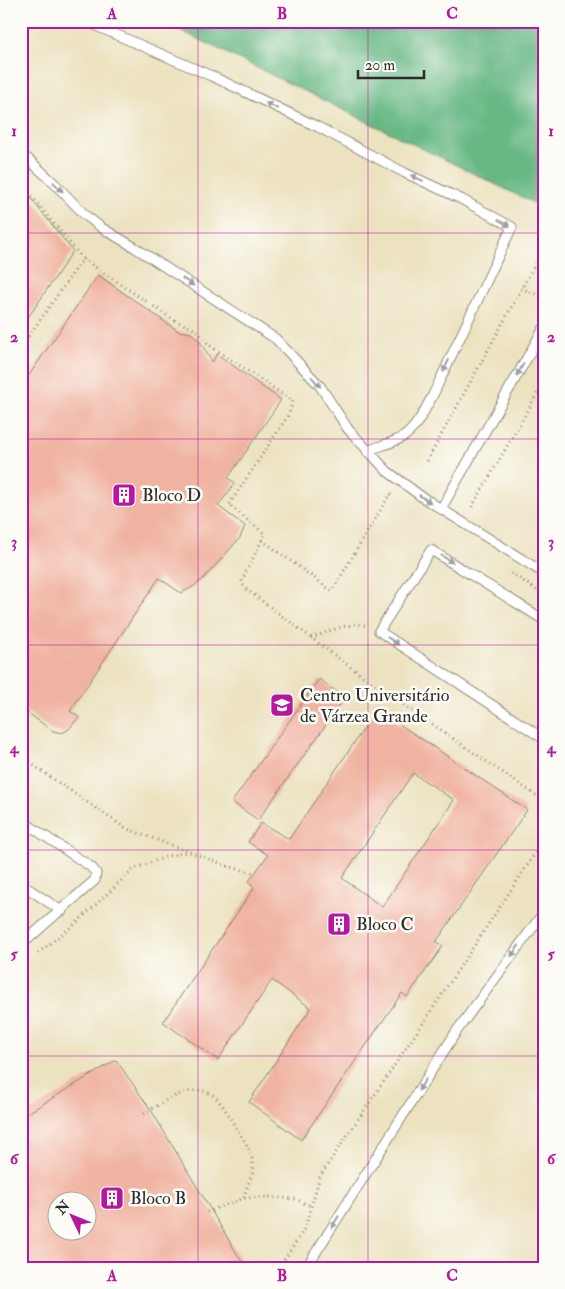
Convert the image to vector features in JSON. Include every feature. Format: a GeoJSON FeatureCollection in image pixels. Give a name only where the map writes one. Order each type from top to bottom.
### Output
{"type":"FeatureCollection","features":[{"type":"Feature","properties":{"kind":"lane"},"geometry":{"type":"LineString","coordinates":[[86,21],[216,78],[318,127],[462,199],[512,227],[433,395],[412,430],[404,436],[367,451]]}},
{"type":"Feature","properties":{"kind":"lane"},"geometry":{"type":"LineString","coordinates":[[21,155],[28,159],[85,215],[102,228],[276,339],[320,386],[338,416],[367,451],[387,471],[441,509],[544,573]]}},
{"type":"Feature","properties":{"kind":"lane"},"geometry":{"type":"LineString","coordinates":[[441,509],[544,328]]}},
{"type":"Feature","properties":{"kind":"lane"},"geometry":{"type":"LineString","coordinates":[[544,620],[431,550],[379,632],[544,739]]}},
{"type":"Feature","properties":{"kind":"lane"},"geometry":{"type":"LineString","coordinates":[[21,820],[91,867],[96,873],[95,880],[62,911],[21,945]]}},
{"type":"Feature","properties":{"kind":"lane"},"geometry":{"type":"LineString","coordinates":[[21,884],[62,911]]}},
{"type":"Feature","properties":{"kind":"lane"},"geometry":{"type":"LineString","coordinates":[[306,1268],[456,1032],[544,912]]}},
{"type":"Feature","properties":{"kind":"path"},"geometry":{"type":"LineString","coordinates":[[21,186],[24,187],[83,259],[174,320],[196,330],[209,345],[293,401],[289,414],[229,505],[265,534],[242,580],[246,589],[365,678],[544,801]]}},
{"type":"Feature","properties":{"kind":"path"},"geometry":{"type":"LineString","coordinates":[[427,461],[544,248]]}},
{"type":"Feature","properties":{"kind":"path"},"geometry":{"type":"LineString","coordinates":[[21,348],[83,259]]}},
{"type":"Feature","properties":{"kind":"path"},"geometry":{"type":"LineString","coordinates":[[522,288],[544,298]]}},
{"type":"Feature","properties":{"kind":"path"},"geometry":{"type":"LineString","coordinates":[[472,506],[544,382]]}},
{"type":"Feature","properties":{"kind":"path"},"geometry":{"type":"LineString","coordinates":[[262,540],[332,591],[390,494],[398,500]]}},
{"type":"Feature","properties":{"kind":"path"},"geometry":{"type":"LineString","coordinates":[[310,638],[347,626],[362,624],[379,632]]}},
{"type":"Feature","properties":{"kind":"path"},"geometry":{"type":"LineString","coordinates":[[21,757],[125,828],[227,866],[255,873]]}},
{"type":"Feature","properties":{"kind":"path"},"geometry":{"type":"LineString","coordinates":[[280,1268],[305,1228],[320,1176],[544,840]]}},
{"type":"Feature","properties":{"kind":"path"},"geometry":{"type":"LineString","coordinates":[[37,954],[75,924],[134,869],[168,856],[187,852]]}},
{"type":"Feature","properties":{"kind":"path"},"geometry":{"type":"LineString","coordinates":[[21,965],[30,959]]}},
{"type":"Feature","properties":{"kind":"path"},"geometry":{"type":"LineString","coordinates":[[144,1114],[162,1102],[184,1093],[201,1091],[213,1096],[236,1128],[253,1158],[254,1169],[244,1198]]}},
{"type":"Feature","properties":{"kind":"path"},"geometry":{"type":"LineString","coordinates":[[207,1212],[244,1198],[272,1197],[295,1199],[311,1206]]}},
{"type":"Feature","properties":{"kind":"green space"},"geometry":{"type":"Polygon","coordinates":[[[161,21],[544,21],[544,208],[161,21]]]}},
{"type":"Feature","properties":{"kind":"building"},"geometry":{"type":"Polygon","coordinates":[[[21,186],[73,251],[21,328],[21,186]]]}},
{"type":"Feature","properties":{"kind":"building","name":"Bloco D"},"geometry":{"type":"Polygon","coordinates":[[[98,275],[178,331],[191,333],[199,340],[212,362],[217,354],[281,400],[228,478],[235,483],[218,506],[245,526],[240,538],[203,579],[181,593],[159,578],[70,711],[79,717],[69,729],[62,733],[53,731],[21,708],[21,387],[98,275]]]}},
{"type":"Feature","properties":{"kind":"building"},"geometry":{"type":"Polygon","coordinates":[[[319,679],[345,698],[258,820],[232,802],[319,679]]]}},
{"type":"Feature","properties":{"kind":"building","name":"Bloco C"},"geometry":{"type":"Polygon","coordinates":[[[377,709],[527,810],[436,942],[443,946],[407,997],[402,993],[301,1140],[249,1102],[311,1008],[272,980],[218,1060],[163,1022],[254,888],[249,881],[268,855],[248,842],[261,823],[289,839],[377,709]],[[413,773],[342,878],[382,907],[454,800],[413,773]]]}},
{"type":"Feature","properties":{"kind":"building"},"geometry":{"type":"Polygon","coordinates":[[[116,1060],[151,1110],[242,1262],[232,1268],[21,1268],[21,1117],[116,1060]]]}},
{"type":"Feature","properties":{"kind":"place","name":"Bloco D"},"geometry":{"type":"Point","coordinates":[124,495]}},
{"type":"Feature","properties":{"kind":"place","name":"Centro Universitário de Várzea Grande"},"geometry":{"type":"Point","coordinates":[282,705]}},
{"type":"Feature","properties":{"kind":"place","name":"Bloco C"},"geometry":{"type":"Point","coordinates":[339,924]}},
{"type":"Feature","properties":{"kind":"place","name":"Bloco B"},"geometry":{"type":"Point","coordinates":[112,1198]}}]}
